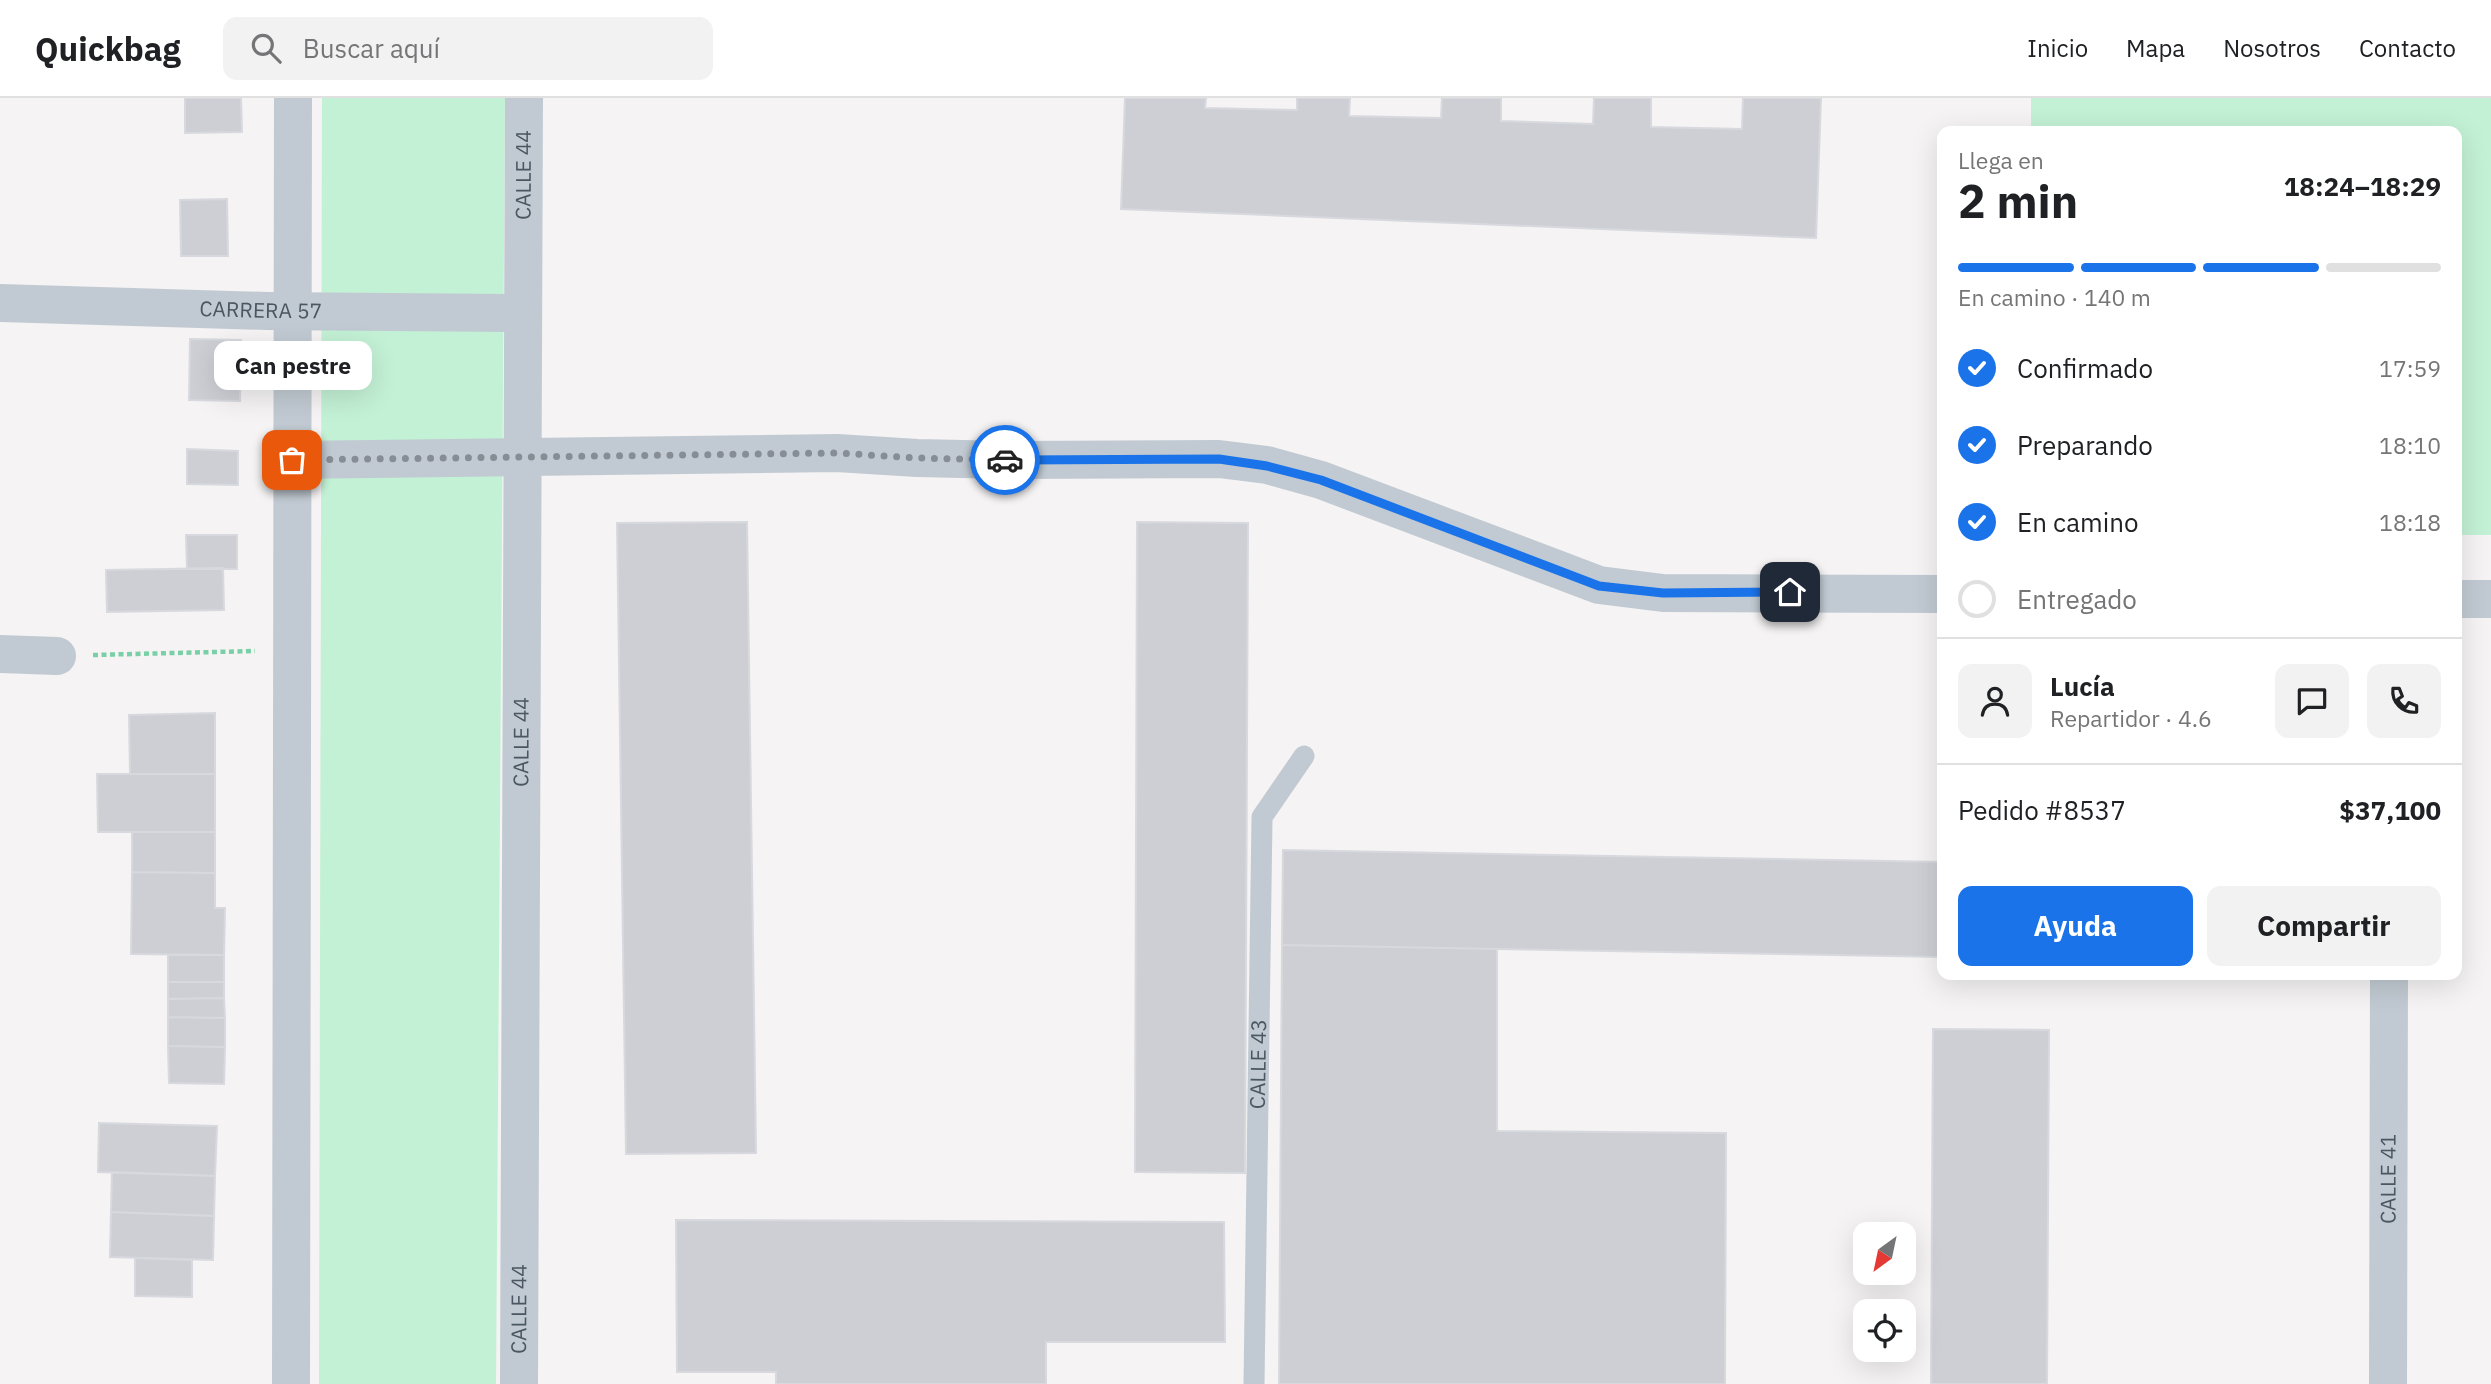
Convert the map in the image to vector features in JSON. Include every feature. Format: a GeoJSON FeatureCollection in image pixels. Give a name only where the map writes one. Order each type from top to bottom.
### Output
{"type":"FeatureCollection","features":[{"type":"Feature","properties":{"kind":"street"},"geometry":{"type":"LineString","coordinates":[[291,1384],[293,98]]}},
{"type":"Feature","properties":{"kind":"street","name":"CALLE 44"},"geometry":{"type":"LineString","coordinates":[[519,1384],[524,98]]}},
{"type":"Feature","properties":{"kind":"street","name":"CARRERA 57"},"geometry":{"type":"LineString","coordinates":[[0,303],[293,311],[523,313]]}},
{"type":"Feature","properties":{"kind":"street"},"geometry":{"type":"LineString","coordinates":[[292,460],[837,453],[969,459],[1219,459],[1267,466],[1321,480],[1599,586],[1663,593],[1937,594]]}},
{"type":"Feature","properties":{"kind":"street"},"geometry":{"type":"LineString","coordinates":[[2462,599],[2491,599]]}},
{"type":"Feature","properties":{"kind":"street"},"geometry":{"type":"LineString","coordinates":[[0,654],[57,656]]}},
{"type":"Feature","properties":{"kind":"street","name":"CALLE 41"},"geometry":{"type":"LineString","coordinates":[[2388,1384],[2389,980]]}},
{"type":"Feature","properties":{"kind":"lane","name":"CALLE 43"},"geometry":{"type":"LineString","coordinates":[[1254,1384],[1262,817],[1304,756]]}},
{"type":"Feature","properties":{"kind":"path"},"geometry":{"type":"LineString","coordinates":[[57,656],[262,651]]}},
{"type":"Feature","properties":{"kind":"green space"},"geometry":{"type":"Polygon","coordinates":[[[322,98],[505,98],[496,1384],[319,1384],[322,98]]]}},
{"type":"Feature","properties":{"kind":"green space"},"geometry":{"type":"Polygon","coordinates":[[[2031,98],[2491,98],[2491,535],[2462,535],[2462,126],[2031,126],[2031,98]]]}},
{"type":"Feature","properties":{"kind":"building"},"geometry":{"type":"Polygon","coordinates":[[[185,98],[241,98],[242,132],[185,133],[185,98]]]}},
{"type":"Feature","properties":{"kind":"building"},"geometry":{"type":"Polygon","coordinates":[[[1125,98],[1206,98],[1205,108],[1297,110],[1297,98],[1350,98],[1349,116],[1441,118],[1442,98],[1501,98],[1501,121],[1593,124],[1594,98],[1651,98],[1651,127],[1742,129],[1743,98],[1821,98],[1816,238],[1121,209],[1125,98]]]}},
{"type":"Feature","properties":{"kind":"building"},"geometry":{"type":"Polygon","coordinates":[[[227,199],[228,256],[181,256],[180,200],[227,199]]]}},
{"type":"Feature","properties":{"kind":"building"},"geometry":{"type":"Polygon","coordinates":[[[190,339],[241,340],[240,401],[189,400],[190,339]]]}},
{"type":"Feature","properties":{"kind":"building"},"geometry":{"type":"Polygon","coordinates":[[[187,449],[238,451],[238,485],[187,484],[187,449]]]}},
{"type":"Feature","properties":{"kind":"building"},"geometry":{"type":"Polygon","coordinates":[[[747,522],[756,1153],[626,1154],[617,523],[747,522]]]}},
{"type":"Feature","properties":{"kind":"building"},"geometry":{"type":"Polygon","coordinates":[[[1137,522],[1248,523],[1245,1173],[1135,1172],[1137,522]]]}},
{"type":"Feature","properties":{"kind":"building"},"geometry":{"type":"Polygon","coordinates":[[[186,535],[237,535],[237,569],[187,569],[186,535]]]}},
{"type":"Feature","properties":{"kind":"building"},"geometry":{"type":"Polygon","coordinates":[[[223,568],[224,610],[107,612],[106,570],[223,568]]]}},
{"type":"Feature","properties":{"kind":"building"},"geometry":{"type":"Polygon","coordinates":[[[215,713],[215,774],[130,774],[129,715],[215,713]]]}},
{"type":"Feature","properties":{"kind":"building"},"geometry":{"type":"Polygon","coordinates":[[[97,774],[215,774],[215,832],[98,832],[97,774]]]}},
{"type":"Feature","properties":{"kind":"building"},"geometry":{"type":"Polygon","coordinates":[[[132,832],[215,832],[215,873],[132,872],[132,832]]]}},
{"type":"Feature","properties":{"kind":"building"},"geometry":{"type":"Polygon","coordinates":[[[1283,850],[1937,862],[1937,957],[1282,945],[1283,850]]]}},
{"type":"Feature","properties":{"kind":"building"},"geometry":{"type":"Polygon","coordinates":[[[132,872],[215,873],[215,908],[225,908],[224,955],[131,954],[132,872]]]}},
{"type":"Feature","properties":{"kind":"building"},"geometry":{"type":"Polygon","coordinates":[[[1282,945],[1497,949],[1497,1131],[1726,1133],[1725,1384],[1279,1384],[1282,945]]]}},
{"type":"Feature","properties":{"kind":"building"},"geometry":{"type":"Polygon","coordinates":[[[168,955],[224,955],[224,982],[168,982],[168,955]]]}},
{"type":"Feature","properties":{"kind":"building"},"geometry":{"type":"Polygon","coordinates":[[[168,982],[224,982],[224,998],[168,999],[168,982]]]}},
{"type":"Feature","properties":{"kind":"building"},"geometry":{"type":"Polygon","coordinates":[[[224,998],[225,1018],[168,1017],[168,999],[224,998]]]}},
{"type":"Feature","properties":{"kind":"building"},"geometry":{"type":"Polygon","coordinates":[[[168,1017],[225,1018],[225,1047],[168,1046],[168,1017]]]}},
{"type":"Feature","properties":{"kind":"building"},"geometry":{"type":"Polygon","coordinates":[[[1933,1029],[2049,1030],[2047,1384],[1931,1384],[1933,1029]]]}},
{"type":"Feature","properties":{"kind":"building"},"geometry":{"type":"Polygon","coordinates":[[[168,1046],[225,1047],[224,1084],[169,1083],[168,1046]]]}},
{"type":"Feature","properties":{"kind":"building"},"geometry":{"type":"Polygon","coordinates":[[[99,1123],[217,1126],[215,1176],[98,1172],[99,1123]]]}},
{"type":"Feature","properties":{"kind":"building"},"geometry":{"type":"Polygon","coordinates":[[[112,1172],[215,1176],[214,1216],[111,1212],[112,1172]]]}},
{"type":"Feature","properties":{"kind":"building"},"geometry":{"type":"Polygon","coordinates":[[[111,1212],[214,1216],[213,1260],[110,1257],[111,1212]]]}},
{"type":"Feature","properties":{"kind":"building"},"geometry":{"type":"Polygon","coordinates":[[[676,1220],[1224,1222],[1225,1342],[1046,1342],[1046,1384],[776,1384],[776,1372],[677,1372],[676,1220]]]}},
{"type":"Feature","properties":{"kind":"building"},"geometry":{"type":"Polygon","coordinates":[[[135,1258],[192,1260],[192,1297],[135,1296],[135,1258]]]}},
{"type":"Feature","properties":{"kind":"way so far"},"geometry":{"type":"LineString","coordinates":[[292,460],[837,453],[1005,460]]}},
{"type":"Feature","properties":{"kind":"place","name":"Can pestre"},"geometry":{"type":"Point","coordinates":[292,460]}},
{"type":"Feature","properties":{"kind":"route"},"geometry":{"type":"LineString","coordinates":[[1005,460],[1219,459],[1267,466],[1321,480],[1599,586],[1663,593],[1790,592]]}}]}
